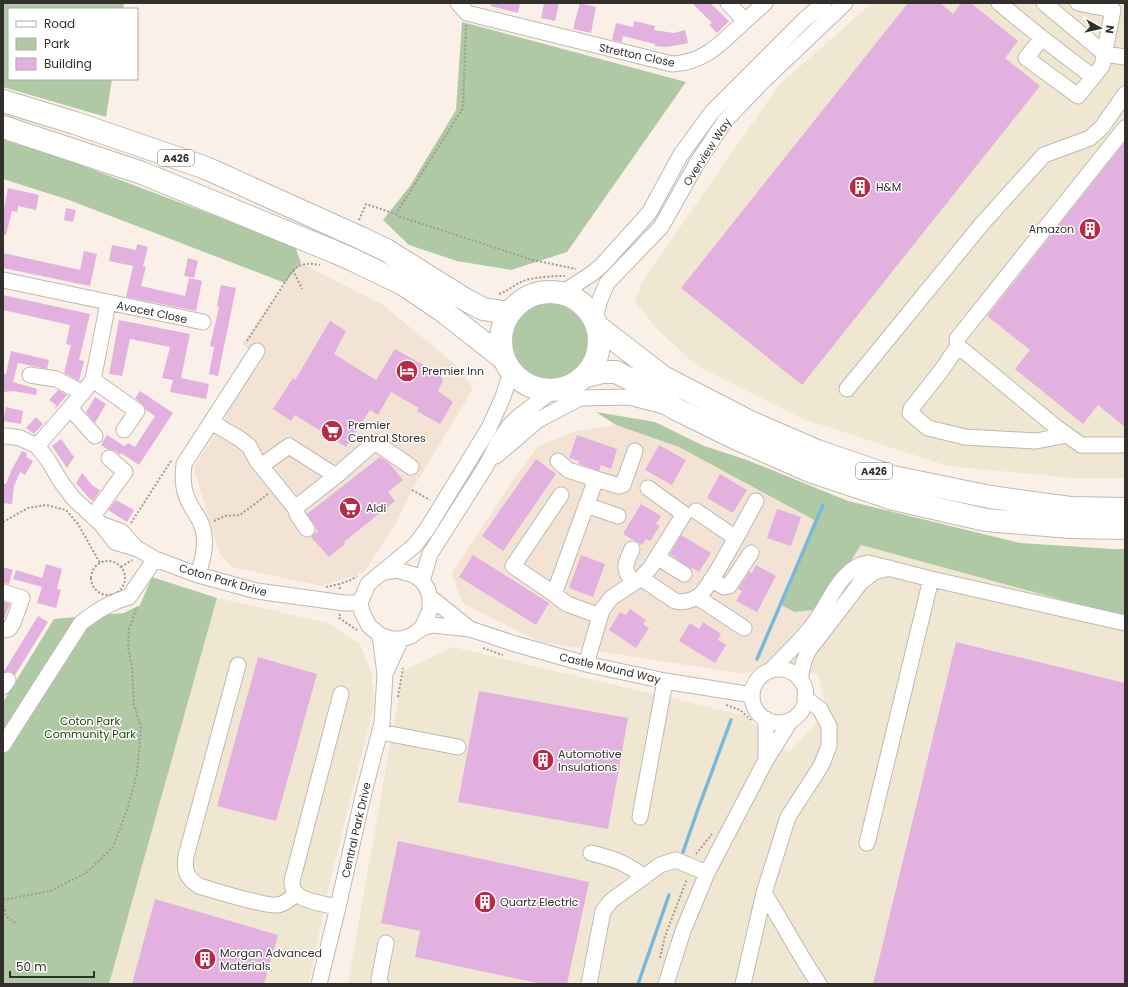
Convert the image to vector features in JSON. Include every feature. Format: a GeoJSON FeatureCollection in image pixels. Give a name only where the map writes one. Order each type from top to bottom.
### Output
{"type":"FeatureCollection","features":[{"type":"Feature","properties":{"kind":"highway","name":"A426"},"geometry":{"type":"LineString","coordinates":[[3,101],[206,168],[354,230],[482,309],[509,313]]}},
{"type":"Feature","properties":{"kind":"highway","name":"A426"},"geometry":{"type":"LineString","coordinates":[[3,127],[142,173],[336,258],[404,284],[443,311],[507,365]]}},
{"type":"Feature","properties":{"kind":"highway"},"geometry":{"type":"LineString","coordinates":[[565,284],[575,298],[586,308],[596,323],[600,339],[594,365],[586,376],[576,384],[564,389],[552,391],[536,389],[522,383],[507,365],[500,343],[502,327],[509,313],[520,302],[532,295],[547,292],[565,284]]}},
{"type":"Feature","properties":{"kind":"highway","name":"A426"},"geometry":{"type":"LineString","coordinates":[[596,323],[663,377],[750,422],[817,452],[893,477],[990,498],[1070,508],[1125,508]]}},
{"type":"Feature","properties":{"kind":"highway","name":"A426"},"geometry":{"type":"LineString","coordinates":[[586,376],[602,372],[616,372],[636,382],[676,409],[733,437],[810,471],[894,499],[986,520],[1070,527],[1125,528]]}},
{"type":"Feature","properties":{"kind":"street","name":"Stretton Close"},"geometry":{"type":"LineString","coordinates":[[458,3],[467,13],[672,64],[685,64],[700,58],[714,49],[765,3]]}},
{"type":"Feature","properties":{"kind":"street"},"geometry":{"type":"LineString","coordinates":[[728,3],[745,21]]}},
{"type":"Feature","properties":{"kind":"street","name":"Overview Way"},"geometry":{"type":"LineString","coordinates":[[565,284],[593,273],[603,264],[649,213],[680,156],[712,112],[803,21],[824,3]]}},
{"type":"Feature","properties":{"kind":"street","name":"Overview Way"},"geometry":{"type":"LineString","coordinates":[[596,323],[599,302],[607,284],[661,227],[697,163],[726,121],[763,81],[845,3]]}},
{"type":"Feature","properties":{"kind":"street"},"geometry":{"type":"LineString","coordinates":[[999,3],[1093,77]]}},
{"type":"Feature","properties":{"kind":"street"},"geometry":{"type":"LineString","coordinates":[[1044,3],[1105,54],[1125,57]]}},
{"type":"Feature","properties":{"kind":"street"},"geometry":{"type":"LineString","coordinates":[[1042,38],[1026,58],[1078,96],[1102,66],[1114,10],[1078,3]]}},
{"type":"Feature","properties":{"kind":"street"},"geometry":{"type":"LineString","coordinates":[[847,389],[981,224],[1044,155],[1090,138],[1102,127],[1125,94]]}},
{"type":"Feature","properties":{"kind":"street"},"geometry":{"type":"LineString","coordinates":[[1067,435],[1036,441],[965,437],[928,428],[910,413],[911,409],[941,371],[958,346],[957,339],[1125,128]]}},
{"type":"Feature","properties":{"kind":"street"},"geometry":{"type":"LineString","coordinates":[[3,280],[108,303]]}},
{"type":"Feature","properties":{"kind":"street","name":"Avocet Close"},"geometry":{"type":"LineString","coordinates":[[37,446],[93,380],[108,303],[203,322]]}},
{"type":"Feature","properties":{"kind":"street"},"geometry":{"type":"LineString","coordinates":[[958,346],[1081,445],[1125,445]]}},
{"type":"Feature","properties":{"kind":"street"},"geometry":{"type":"LineString","coordinates":[[198,575],[204,552],[204,533],[201,524],[187,499],[183,483],[184,464],[257,351]]}},
{"type":"Feature","properties":{"kind":"street"},"geometry":{"type":"LineString","coordinates":[[384,572],[397,570],[414,575],[422,581],[427,588],[430,596],[430,610],[422,628],[411,636],[401,639],[391,639],[380,635],[369,626],[362,612],[360,603],[368,584],[415,545],[489,428],[503,397],[507,365]]}},
{"type":"Feature","properties":{"kind":"street"},"geometry":{"type":"LineString","coordinates":[[30,375],[56,379],[83,393]]}},
{"type":"Feature","properties":{"kind":"street"},"geometry":{"type":"LineString","coordinates":[[93,380],[137,411],[124,430]]}},
{"type":"Feature","properties":{"kind":"street"},"geometry":{"type":"LineString","coordinates":[[422,581],[430,554],[486,466],[497,444],[509,426],[552,391]]}},
{"type":"Feature","properties":{"kind":"street"},"geometry":{"type":"LineString","coordinates":[[486,466],[505,447],[538,420],[580,398],[629,397],[676,409]]}},
{"type":"Feature","properties":{"kind":"street"},"geometry":{"type":"LineString","coordinates":[[70,408],[95,436]]}},
{"type":"Feature","properties":{"kind":"street"},"geometry":{"type":"LineString","coordinates":[[211,422],[243,433],[261,466],[295,508],[298,516],[307,529]]}},
{"type":"Feature","properties":{"kind":"street","name":"Coton Park Drive"},"geometry":{"type":"LineString","coordinates":[[3,436],[20,438],[37,446],[48,460],[61,482],[74,498],[97,520],[122,532],[138,550],[155,559],[198,575],[257,591],[360,603]]}},
{"type":"Feature","properties":{"kind":"street"},"geometry":{"type":"LineString","coordinates":[[295,508],[336,476],[375,442],[411,467]]}},
{"type":"Feature","properties":{"kind":"street"},"geometry":{"type":"LineString","coordinates":[[261,466],[289,446],[336,476]]}},
{"type":"Feature","properties":{"kind":"street"},"geometry":{"type":"LineString","coordinates":[[558,461],[568,470],[594,482],[619,486],[623,485],[635,451]]}},
{"type":"Feature","properties":{"kind":"street"},"geometry":{"type":"LineString","coordinates":[[97,520],[126,472],[110,458]]}},
{"type":"Feature","properties":{"kind":"street"},"geometry":{"type":"LineString","coordinates":[[554,594],[594,482]]}},
{"type":"Feature","properties":{"kind":"street"},"geometry":{"type":"LineString","coordinates":[[648,488],[736,538]]}},
{"type":"Feature","properties":{"kind":"street"},"geometry":{"type":"LineString","coordinates":[[561,495],[513,566],[567,604],[600,616]]}},
{"type":"Feature","properties":{"kind":"street"},"geometry":{"type":"LineString","coordinates":[[632,549],[626,565],[626,572],[637,580],[675,601],[682,602],[692,600],[700,595],[711,580],[756,501]]}},
{"type":"Feature","properties":{"kind":"street"},"geometry":{"type":"LineString","coordinates":[[586,505],[618,516]]}},
{"type":"Feature","properties":{"kind":"street"},"geometry":{"type":"LineString","coordinates":[[690,513],[719,538]]}},
{"type":"Feature","properties":{"kind":"street"},"geometry":{"type":"LineString","coordinates":[[586,664],[602,610],[611,598],[637,580],[654,562],[690,513]]}},
{"type":"Feature","properties":{"kind":"street"},"geometry":{"type":"LineString","coordinates":[[711,580],[724,587],[729,586],[751,553]]}},
{"type":"Feature","properties":{"kind":"street"},"geometry":{"type":"LineString","coordinates":[[3,745],[81,623],[99,608],[115,600],[129,597],[155,559]]}},
{"type":"Feature","properties":{"kind":"street"},"geometry":{"type":"LineString","coordinates":[[654,562],[684,574]]}},
{"type":"Feature","properties":{"kind":"street"},"geometry":{"type":"LineString","coordinates":[[770,671],[813,626],[833,592],[850,570],[859,565],[868,563],[931,579],[1125,623]]}},
{"type":"Feature","properties":{"kind":"street"},"geometry":{"type":"LineString","coordinates":[[801,681],[801,673],[808,651],[861,582],[874,572],[891,568]]}},
{"type":"Feature","properties":{"kind":"street"},"geometry":{"type":"LineString","coordinates":[[867,843],[931,579]]}},
{"type":"Feature","properties":{"kind":"street"},"geometry":{"type":"LineString","coordinates":[[3,592],[22,598],[13,623],[9,629],[3,630]]}},
{"type":"Feature","properties":{"kind":"street","name":"Castle Mound Way"},"geometry":{"type":"LineString","coordinates":[[430,596],[470,629]]}},
{"type":"Feature","properties":{"kind":"street"},"geometry":{"type":"LineString","coordinates":[[697,597],[744,628]]}},
{"type":"Feature","properties":{"kind":"street","name":"Castle Mound Way"},"geometry":{"type":"LineString","coordinates":[[422,628],[434,625],[470,629],[512,643],[586,664],[665,681],[752,695]]}},
{"type":"Feature","properties":{"kind":"street","name":"Central Park Drive"},"geometry":{"type":"LineString","coordinates":[[319,984],[363,796],[382,723],[385,674],[380,635]]}},
{"type":"Feature","properties":{"kind":"street","name":"Central Park Drive"},"geometry":{"type":"LineString","coordinates":[[385,674],[401,639]]}},
{"type":"Feature","properties":{"kind":"street"},"geometry":{"type":"LineString","coordinates":[[238,665],[186,856],[185,865],[187,875],[199,886],[262,904],[278,905],[296,894]]}},
{"type":"Feature","properties":{"kind":"street"},"geometry":{"type":"LineString","coordinates":[[666,984],[683,931],[707,873],[766,760],[803,707],[805,689],[801,681],[795,675],[778,669],[763,675],[757,680],[753,687],[752,695],[754,707],[761,716],[760,723],[766,760]]}},
{"type":"Feature","properties":{"kind":"street"},"geometry":{"type":"LineString","coordinates":[[640,817],[665,681]]}},
{"type":"Feature","properties":{"kind":"street"},"geometry":{"type":"LineString","coordinates":[[338,907],[303,898],[296,894],[293,889],[292,881],[293,872],[341,694]]}},
{"type":"Feature","properties":{"kind":"street"},"geometry":{"type":"LineString","coordinates":[[743,984],[764,893],[788,817],[821,766],[829,746],[829,726],[820,709],[805,698]]}},
{"type":"Feature","properties":{"kind":"street"},"geometry":{"type":"LineString","coordinates":[[760,723],[783,722],[795,717],[813,717],[829,726]]}},
{"type":"Feature","properties":{"kind":"street"},"geometry":{"type":"LineString","coordinates":[[380,732],[458,747]]}},
{"type":"Feature","properties":{"kind":"street"},"geometry":{"type":"LineString","coordinates":[[592,853],[616,859],[631,866],[644,877]]}},
{"type":"Feature","properties":{"kind":"street"},"geometry":{"type":"LineString","coordinates":[[589,984],[603,911],[611,901],[660,865],[676,860],[707,873]]}},
{"type":"Feature","properties":{"kind":"street"},"geometry":{"type":"LineString","coordinates":[[764,893],[803,960],[819,984]]}},
{"type":"Feature","properties":{"kind":"street"},"geometry":{"type":"LineString","coordinates":[[381,984],[379,980],[386,943]]}},
{"type":"Feature","properties":{"kind":"path"},"geometry":{"type":"LineString","coordinates":[[396,214],[463,108],[466,31],[465,21]]}},
{"type":"Feature","properties":{"kind":"path"},"geometry":{"type":"LineString","coordinates":[[354,230],[366,204],[398,216],[533,260],[579,269],[573,272]]}},
{"type":"Feature","properties":{"kind":"path"},"geometry":{"type":"LineString","coordinates":[[302,289],[293,270],[306,263],[336,258]]}},
{"type":"Feature","properties":{"kind":"path"},"geometry":{"type":"LineString","coordinates":[[495,296],[522,282],[541,278],[565,284]]}},
{"type":"Feature","properties":{"kind":"path"},"geometry":{"type":"LineString","coordinates":[[201,524],[225,516],[240,515],[278,486]]}},
{"type":"Feature","properties":{"kind":"path"},"geometry":{"type":"LineString","coordinates":[[412,490],[431,500]]}},
{"type":"Feature","properties":{"kind":"path"},"geometry":{"type":"LineString","coordinates":[[3,522],[28,508],[46,505],[66,510],[78,524],[100,563]]}},
{"type":"Feature","properties":{"kind":"path"},"geometry":{"type":"LineString","coordinates":[[109,561],[118,564],[121,567],[125,578],[121,588],[117,592],[107,595],[97,591],[93,586],[91,576],[95,566],[100,563],[109,561]]}},
{"type":"Feature","properties":{"kind":"path"},"geometry":{"type":"LineString","coordinates":[[321,588],[351,580],[362,573]]}},
{"type":"Feature","properties":{"kind":"path"},"geometry":{"type":"LineString","coordinates":[[339,584],[344,602],[339,618],[359,632]]}},
{"type":"Feature","properties":{"kind":"path"},"geometry":{"type":"LineString","coordinates":[[15,923],[6,916],[3,900],[50,891],[86,872],[113,847],[128,807],[137,773],[141,728],[134,705],[132,668],[128,646],[129,629],[139,602]]}},
{"type":"Feature","properties":{"kind":"path"},"geometry":{"type":"LineString","coordinates":[[479,647],[506,656]]}},
{"type":"Feature","properties":{"kind":"path"},"geometry":{"type":"LineString","coordinates":[[720,704],[740,710],[752,720],[760,723]]}},
{"type":"Feature","properties":{"kind":"path"},"geometry":{"type":"LineString","coordinates":[[658,963],[665,936],[696,854],[713,832]]}},
{"type":"Feature","properties":{"kind":"shaded area"},"geometry":{"type":"Polygon","coordinates":[[[872,3],[1125,3],[1125,478],[1073,478],[948,466],[803,419],[697,366],[657,329],[635,302],[642,282],[779,85],[872,3]]]}},
{"type":"Feature","properties":{"kind":"shaded area"},"geometry":{"type":"Polygon","coordinates":[[[301,263],[383,305],[457,366],[473,389],[412,490],[396,523],[364,572],[322,586],[232,567],[219,553],[194,468],[261,358],[242,344],[301,263]]]}},
{"type":"Feature","properties":{"kind":"shaded area"},"geometry":{"type":"Polygon","coordinates":[[[616,425],[679,447],[814,521],[820,609],[744,674],[540,642],[462,603],[452,573],[513,480],[538,446],[577,431],[616,425]]]}},
{"type":"Feature","properties":{"kind":"shaded area"},"geometry":{"type":"Polygon","coordinates":[[[861,545],[1125,617],[1125,984],[348,984],[403,671],[453,647],[743,715],[788,753],[827,712],[818,675],[776,661],[744,674],[820,609],[861,545]]]}},
{"type":"Feature","properties":{"kind":"shaded area"},"geometry":{"type":"Polygon","coordinates":[[[217,598],[328,623],[360,644],[372,674],[374,706],[330,881],[309,984],[109,984],[217,598]]]}},
{"type":"Feature","properties":{"kind":"green space"},"geometry":{"type":"Polygon","coordinates":[[[3,3],[124,3],[123,8],[8,8],[8,80],[112,80],[106,117],[3,87],[3,3]]]}},
{"type":"Feature","properties":{"kind":"green space"},"geometry":{"type":"Polygon","coordinates":[[[462,22],[686,82],[567,252],[511,270],[457,261],[409,245],[383,220],[410,186],[456,110],[462,22]]]}},
{"type":"Feature","properties":{"kind":"green space"},"geometry":{"type":"Polygon","coordinates":[[[3,140],[62,158],[295,246],[301,263],[285,283],[69,200],[3,179],[3,140]]]}},
{"type":"Feature","properties":{"kind":"green space"},"geometry":{"type":"Polygon","coordinates":[[[542,301],[558,301],[579,312],[590,333],[590,349],[579,370],[558,381],[542,381],[528,375],[521,370],[516,363],[510,349],[510,333],[516,319],[521,312],[528,307],[542,301]]]}},
{"type":"Feature","properties":{"kind":"green space"},"geometry":{"type":"Polygon","coordinates":[[[596,412],[655,422],[704,446],[747,460],[848,501],[1020,543],[1125,549],[1125,617],[861,545],[820,609],[795,612],[781,605],[793,578],[814,520],[679,447],[616,425],[596,412]]]}},
{"type":"Feature","properties":{"kind":"green space","name":"Coton Park Community Park"},"geometry":{"type":"Polygon","coordinates":[[[152,577],[217,598],[109,984],[3,984],[3,702],[54,619],[124,613],[140,605],[152,577]]]}},
{"type":"Feature","properties":{"kind":"building"},"geometry":{"type":"Polygon","coordinates":[[[491,3],[520,3],[518,13],[491,6],[491,3]]]}},
{"type":"Feature","properties":{"kind":"building"},"geometry":{"type":"Polygon","coordinates":[[[544,3],[559,3],[555,21],[541,18],[544,3]]]}},
{"type":"Feature","properties":{"kind":"building"},"geometry":{"type":"Polygon","coordinates":[[[580,3],[596,7],[591,33],[573,29],[580,3]]]}},
{"type":"Feature","properties":{"kind":"building"},"geometry":{"type":"Polygon","coordinates":[[[692,3],[710,3],[729,21],[717,33],[709,25],[712,23],[692,3]]]}},
{"type":"Feature","properties":{"kind":"building","name":"H&M"},"geometry":{"type":"Polygon","coordinates":[[[908,3],[940,3],[953,14],[961,3],[971,3],[1018,41],[1005,58],[1040,86],[802,385],[681,288],[908,3]]]}},
{"type":"Feature","properties":{"kind":"building"},"geometry":{"type":"Polygon","coordinates":[[[634,21],[655,26],[654,30],[674,33],[685,30],[688,43],[667,47],[655,46],[655,44],[623,36],[622,42],[612,40],[616,23],[633,27],[634,21]]]}},
{"type":"Feature","properties":{"kind":"building","name":"Amazon"},"geometry":{"type":"Polygon","coordinates":[[[1125,142],[1125,427],[1098,405],[1083,424],[1015,369],[1030,350],[987,316],[1125,142]]]}},
{"type":"Feature","properties":{"kind":"building"},"geometry":{"type":"Polygon","coordinates":[[[8,188],[39,195],[36,210],[18,206],[17,212],[12,211],[6,235],[3,235],[3,213],[8,188]]]}},
{"type":"Feature","properties":{"kind":"building"},"geometry":{"type":"Polygon","coordinates":[[[66,208],[76,210],[73,222],[64,220],[66,208]]]}},
{"type":"Feature","properties":{"kind":"building"},"geometry":{"type":"Polygon","coordinates":[[[137,244],[148,247],[143,266],[146,267],[141,286],[185,296],[189,278],[202,281],[196,311],[126,297],[133,266],[109,261],[112,245],[136,250],[137,244]]]}},
{"type":"Feature","properties":{"kind":"building"},"geometry":{"type":"Polygon","coordinates":[[[84,251],[97,254],[90,286],[3,268],[3,253],[80,270],[84,251]]]}},
{"type":"Feature","properties":{"kind":"building"},"geometry":{"type":"Polygon","coordinates":[[[188,258],[198,261],[194,278],[184,276],[188,258]]]}},
{"type":"Feature","properties":{"kind":"building"},"geometry":{"type":"Polygon","coordinates":[[[221,285],[236,288],[218,376],[209,374],[214,347],[210,346],[219,307],[217,306],[221,285]]]}},
{"type":"Feature","properties":{"kind":"building"},"geometry":{"type":"Polygon","coordinates":[[[3,295],[90,314],[79,360],[84,361],[79,381],[64,373],[71,345],[66,344],[70,325],[3,310],[3,295]]]}},
{"type":"Feature","properties":{"kind":"building"},"geometry":{"type":"Polygon","coordinates":[[[119,320],[190,334],[181,378],[209,384],[206,399],[170,392],[173,380],[162,378],[170,347],[130,339],[122,376],[109,374],[119,320]]]}},
{"type":"Feature","properties":{"kind":"building"},"geometry":{"type":"Polygon","coordinates":[[[330,321],[346,331],[334,354],[376,380],[395,349],[441,375],[443,381],[438,391],[453,402],[440,424],[417,411],[419,408],[391,392],[378,415],[370,410],[346,447],[295,415],[291,421],[273,409],[293,378],[295,380],[330,321]]]}},
{"type":"Feature","properties":{"kind":"building"},"geometry":{"type":"Polygon","coordinates":[[[11,351],[49,360],[47,369],[18,363],[13,382],[37,389],[36,395],[13,391],[3,392],[3,374],[6,374],[11,351]]]}},
{"type":"Feature","properties":{"kind":"building"},"geometry":{"type":"Polygon","coordinates":[[[58,390],[67,395],[55,409],[56,405],[49,400],[58,390]]]}},
{"type":"Feature","properties":{"kind":"building"},"geometry":{"type":"Polygon","coordinates":[[[140,391],[173,413],[139,465],[121,453],[120,455],[115,451],[107,449],[101,445],[107,435],[124,446],[128,443],[135,447],[155,416],[146,410],[135,398],[140,391]]]}},
{"type":"Feature","properties":{"kind":"building"},"geometry":{"type":"Polygon","coordinates":[[[95,397],[106,404],[95,423],[86,412],[95,397]]]}},
{"type":"Feature","properties":{"kind":"building"},"geometry":{"type":"Polygon","coordinates":[[[6,407],[23,411],[21,424],[3,421],[6,407]]]}},
{"type":"Feature","properties":{"kind":"building"},"geometry":{"type":"Polygon","coordinates":[[[36,417],[43,424],[34,434],[26,428],[36,417]]]}},
{"type":"Feature","properties":{"kind":"building"},"geometry":{"type":"Polygon","coordinates":[[[577,435],[617,449],[611,469],[601,465],[599,471],[579,464],[579,461],[569,458],[577,435]]]}},
{"type":"Feature","properties":{"kind":"building"},"geometry":{"type":"Polygon","coordinates":[[[61,439],[74,457],[67,468],[52,446],[61,439]]]}},
{"type":"Feature","properties":{"kind":"building"},"geometry":{"type":"Polygon","coordinates":[[[659,445],[686,460],[672,485],[645,470],[659,445]]]}},
{"type":"Feature","properties":{"kind":"building"},"geometry":{"type":"Polygon","coordinates":[[[22,451],[27,453],[26,457],[33,461],[25,475],[20,472],[14,486],[12,504],[3,503],[3,484],[6,484],[22,451]]]}},
{"type":"Feature","properties":{"kind":"building","name":"Aldi"},"geometry":{"type":"Polygon","coordinates":[[[380,457],[389,463],[403,480],[388,492],[395,501],[344,542],[345,544],[329,557],[311,537],[318,531],[307,514],[380,457]]]}},
{"type":"Feature","properties":{"kind":"building"},"geometry":{"type":"Polygon","coordinates":[[[536,459],[556,474],[503,551],[482,536],[536,459]]]}},
{"type":"Feature","properties":{"kind":"building"},"geometry":{"type":"Polygon","coordinates":[[[82,473],[93,486],[100,490],[93,501],[76,483],[82,473]]]}},
{"type":"Feature","properties":{"kind":"building"},"geometry":{"type":"Polygon","coordinates":[[[720,474],[747,490],[733,513],[707,498],[720,474]]]}},
{"type":"Feature","properties":{"kind":"building"},"geometry":{"type":"Polygon","coordinates":[[[116,500],[134,510],[127,522],[108,510],[116,500]]]}},
{"type":"Feature","properties":{"kind":"building"},"geometry":{"type":"Polygon","coordinates":[[[641,504],[661,516],[656,524],[660,526],[650,541],[646,539],[642,545],[623,534],[641,504]]]}},
{"type":"Feature","properties":{"kind":"building"},"geometry":{"type":"Polygon","coordinates":[[[777,509],[801,517],[791,546],[767,538],[777,509]]]}},
{"type":"Feature","properties":{"kind":"building"},"geometry":{"type":"Polygon","coordinates":[[[681,535],[711,553],[699,572],[692,568],[691,569],[670,554],[681,535]]]}},
{"type":"Feature","properties":{"kind":"building"},"geometry":{"type":"Polygon","coordinates":[[[473,555],[549,603],[536,625],[459,577],[473,555]]]}},
{"type":"Feature","properties":{"kind":"building"},"geometry":{"type":"Polygon","coordinates":[[[581,555],[605,564],[593,597],[569,588],[581,555]]]}},
{"type":"Feature","properties":{"kind":"building"},"geometry":{"type":"Polygon","coordinates":[[[46,564],[62,569],[57,589],[61,590],[56,608],[37,603],[42,587],[13,579],[16,570],[42,578],[46,564]]]}},
{"type":"Feature","properties":{"kind":"building"},"geometry":{"type":"Polygon","coordinates":[[[756,565],[776,576],[757,612],[736,601],[742,591],[738,589],[749,572],[752,573],[756,565]]]}},
{"type":"Feature","properties":{"kind":"building"},"geometry":{"type":"Polygon","coordinates":[[[3,567],[13,570],[9,584],[3,583],[3,567]]]}},
{"type":"Feature","properties":{"kind":"building"},"geometry":{"type":"Polygon","coordinates":[[[3,601],[10,604],[3,621],[3,601]]]}},
{"type":"Feature","properties":{"kind":"building"},"geometry":{"type":"Polygon","coordinates":[[[630,609],[646,620],[643,624],[649,628],[636,648],[609,630],[620,612],[626,615],[630,609]]]}},
{"type":"Feature","properties":{"kind":"building"},"geometry":{"type":"Polygon","coordinates":[[[38,616],[48,622],[15,675],[9,671],[3,673],[38,616]]]}},
{"type":"Feature","properties":{"kind":"building"},"geometry":{"type":"Polygon","coordinates":[[[703,622],[721,634],[718,640],[726,645],[715,663],[679,641],[690,623],[699,629],[703,622]]]}},
{"type":"Feature","properties":{"kind":"building"},"geometry":{"type":"Polygon","coordinates":[[[956,642],[1125,683],[1125,984],[873,984],[956,642]]]}},
{"type":"Feature","properties":{"kind":"building"},"geometry":{"type":"Polygon","coordinates":[[[258,657],[317,674],[276,821],[217,806],[258,657]]]}},
{"type":"Feature","properties":{"kind":"building","name":"Automotive Insulations"},"geometry":{"type":"Polygon","coordinates":[[[479,691],[628,718],[608,829],[458,802],[479,691]]]}},
{"type":"Feature","properties":{"kind":"building","name":"Quartz Electric"},"geometry":{"type":"Polygon","coordinates":[[[398,841],[589,882],[567,984],[542,984],[415,957],[420,931],[381,923],[398,841]]]}},
{"type":"Feature","properties":{"kind":"building","name":"Morgan Advanced Materials"},"geometry":{"type":"Polygon","coordinates":[[[155,899],[278,935],[264,984],[132,984],[155,899]]]}},
{"type":"Feature","properties":{"kind":"waterway"},"geometry":{"type":"LineString","coordinates":[[757,659],[823,505]]}},
{"type":"Feature","properties":{"kind":"waterway"},"geometry":{"type":"LineString","coordinates":[[683,852],[731,720]]}},
{"type":"Feature","properties":{"kind":"waterway"},"geometry":{"type":"LineString","coordinates":[[638,984],[669,895]]}},
{"type":"Feature","properties":{"kind":"place","name":"H&M"},"geometry":{"type":"Point","coordinates":[860,187]}},
{"type":"Feature","properties":{"kind":"place","name":"Amazon"},"geometry":{"type":"Point","coordinates":[1090,229]}},
{"type":"Feature","properties":{"kind":"place","name":"Premier Inn"},"geometry":{"type":"Point","coordinates":[407,371]}},
{"type":"Feature","properties":{"kind":"place","name":"Premier Central Stores"},"geometry":{"type":"Point","coordinates":[332,431]}},
{"type":"Feature","properties":{"kind":"place","name":"Aldi"},"geometry":{"type":"Point","coordinates":[350,508]}},
{"type":"Feature","properties":{"kind":"place","name":"Automotive Insulations"},"geometry":{"type":"Point","coordinates":[543,760]}},
{"type":"Feature","properties":{"kind":"place","name":"Quartz Electric"},"geometry":{"type":"Point","coordinates":[485,902]}},
{"type":"Feature","properties":{"kind":"place","name":"Morgan Advanced Materials"},"geometry":{"type":"Point","coordinates":[205,959]}}]}
